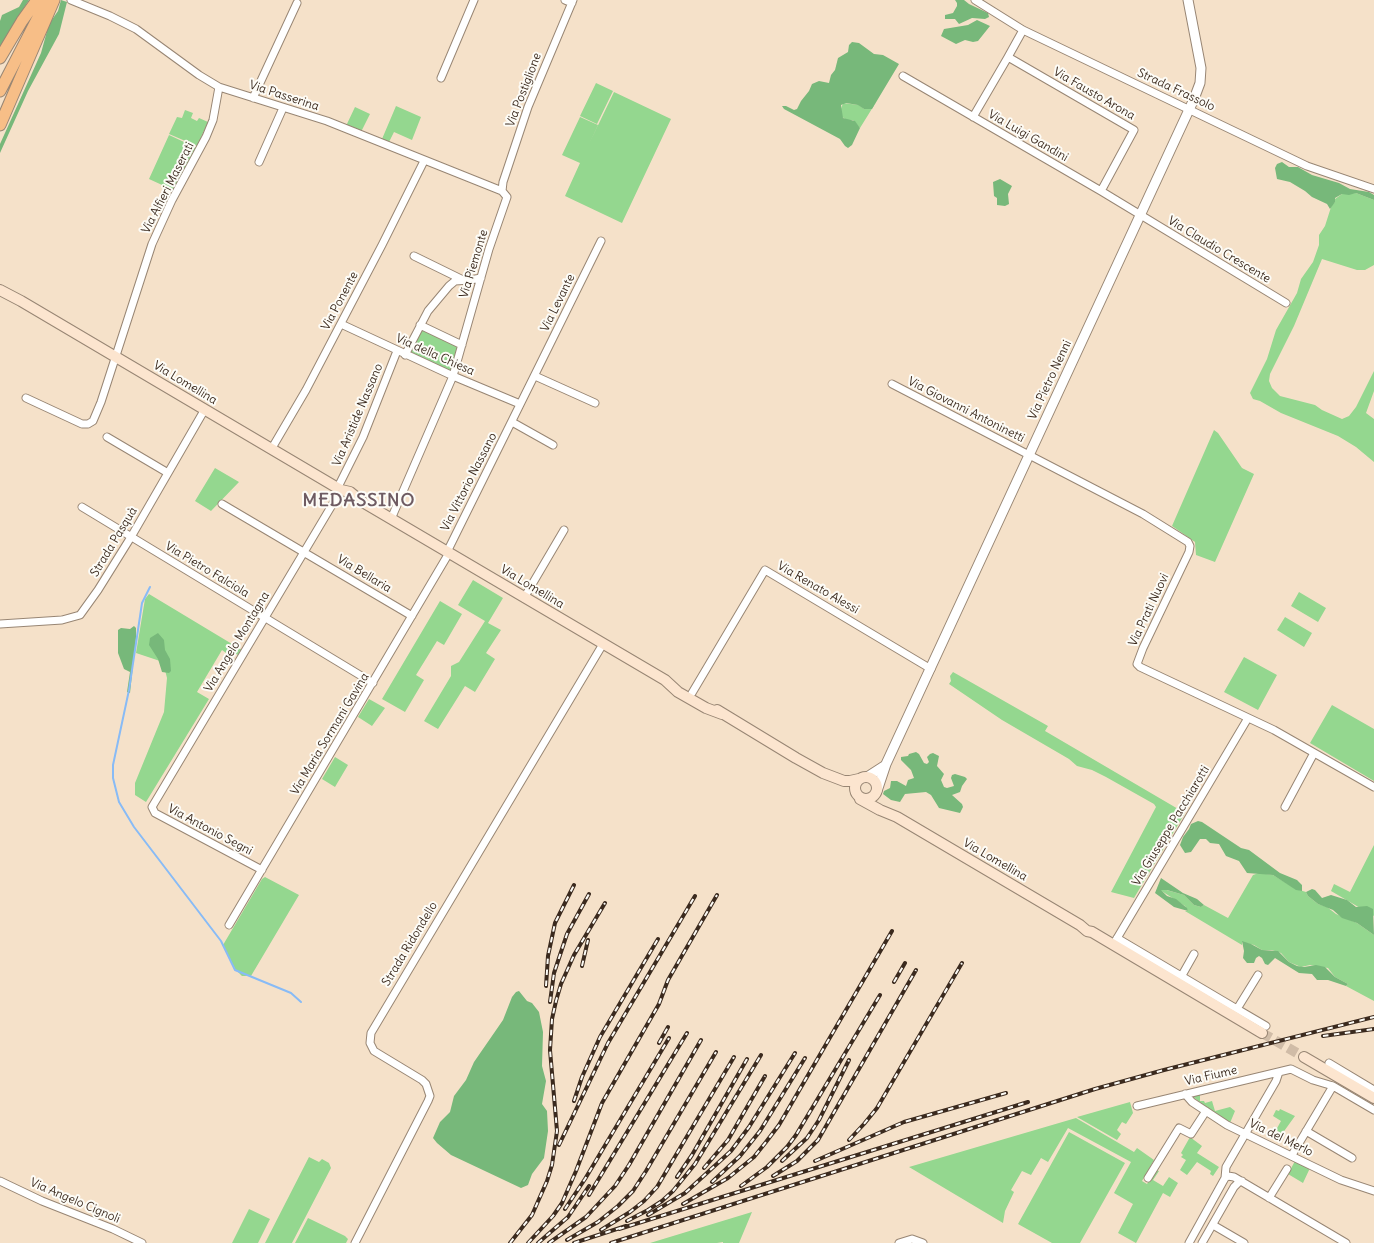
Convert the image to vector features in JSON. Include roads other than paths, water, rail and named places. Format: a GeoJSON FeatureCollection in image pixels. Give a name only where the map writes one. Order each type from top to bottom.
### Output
{"type":"FeatureCollection","features":[{"type":"Feature","properties":{"kind":"highway"},"geometry":{"type":"LineString","coordinates":[[0,58],[36,0]]}},
{"type":"Feature","properties":{"kind":"highway"},"geometry":{"type":"LineString","coordinates":[[0,91],[46,0]]}},
{"type":"Feature","properties":{"kind":"highway"},"geometry":{"type":"LineString","coordinates":[[0,125],[54,0]]}},
{"type":"Feature","properties":{"kind":"main road"},"geometry":{"type":"LineString","coordinates":[[0,286],[16,298]]}},
{"type":"Feature","properties":{"kind":"main road"},"geometry":{"type":"LineString","coordinates":[[0,290],[16,298]]}},
{"type":"Feature","properties":{"kind":"main road","name":"Via Lomellina"},"geometry":{"type":"LineString","coordinates":[[16,298],[340,489],[350,492],[361,501],[524,598],[665,680],[709,703],[722,714],[796,758],[839,780],[850,782],[870,778],[876,783],[881,804],[896,817]]}},
{"type":"Feature","properties":{"kind":"main road","name":"Via Lomellina"},"geometry":{"type":"LineString","coordinates":[[665,680],[678,692],[706,708],[722,714]]}},
{"type":"Feature","properties":{"kind":"main road","name":"Via Lomellina"},"geometry":{"type":"LineString","coordinates":[[796,758],[829,782],[848,789],[880,810],[896,817],[1080,925],[1089,928],[1092,932],[1115,942],[1264,1030]]}},
{"type":"Feature","properties":{"kind":"main road"},"geometry":{"type":"LineString","coordinates":[[863,778],[854,786],[858,797],[868,800],[877,792]]}},
{"type":"Feature","properties":{"kind":"main road"},"geometry":{"type":"LineString","coordinates":[[1304,1057],[1374,1098]]}},
{"type":"Feature","properties":{"kind":"street","name":"Via Passerina"},"geometry":{"type":"LineString","coordinates":[[71,0],[136,29],[199,75],[219,87],[326,122],[502,191]]}},
{"type":"Feature","properties":{"kind":"street"},"geometry":{"type":"LineString","coordinates":[[441,78],[474,0]]}},
{"type":"Feature","properties":{"kind":"street","name":"Strada Frassolo"},"geometry":{"type":"LineString","coordinates":[[975,0],[1023,30],[1307,166],[1374,189]]}},
{"type":"Feature","properties":{"kind":"street","name":"Via Pietro Nenni"},"geometry":{"type":"LineString","coordinates":[[877,792],[886,764],[1190,109],[1200,83],[1201,68],[1188,0]]}},
{"type":"Feature","properties":{"kind":"street","name":"Via Postiglione"},"geometry":{"type":"LineString","coordinates":[[502,191],[503,182],[528,107],[570,1]]}},
{"type":"Feature","properties":{"kind":"street"},"geometry":{"type":"LineString","coordinates":[[253,98],[297,3]]}},
{"type":"Feature","properties":{"kind":"street"},"geometry":{"type":"LineString","coordinates":[[973,117],[1023,30]]}},
{"type":"Feature","properties":{"kind":"street","name":"Via Fausto Arona"},"geometry":{"type":"LineString","coordinates":[[1008,57],[1134,130],[1100,191]]}},
{"type":"Feature","properties":{"kind":"street","name":"Via Luigi Gandini"},"geometry":{"type":"LineString","coordinates":[[903,76],[1141,216]]}},
{"type":"Feature","properties":{"kind":"street","name":"Via Alfieri Maserati"},"geometry":{"type":"LineString","coordinates":[[26,398],[82,424],[93,421],[101,402],[152,244],[172,200],[206,137],[213,120],[219,87]]}},
{"type":"Feature","properties":{"kind":"street"},"geometry":{"type":"LineString","coordinates":[[260,162],[284,108]]}},
{"type":"Feature","properties":{"kind":"street","name":"Via Ponente"},"geometry":{"type":"LineString","coordinates":[[272,448],[293,414],[341,324],[424,161]]}},
{"type":"Feature","properties":{"kind":"street","name":"Via Piemonte"},"geometry":{"type":"LineString","coordinates":[[453,376],[489,249],[507,197],[502,191]]}},
{"type":"Feature","properties":{"kind":"street","name":"Via Claudio Crescente"},"geometry":{"type":"LineString","coordinates":[[1141,216],[1286,302]]}},
{"type":"Feature","properties":{"kind":"street","name":"Via Levante"},"geometry":{"type":"LineString","coordinates":[[535,376],[601,240]]}},
{"type":"Feature","properties":{"kind":"street"},"geometry":{"type":"LineString","coordinates":[[414,256],[462,280]]}},
{"type":"Feature","properties":{"kind":"street"},"geometry":{"type":"LineString","coordinates":[[405,354],[437,298],[449,286],[455,281],[481,278]]}},
{"type":"Feature","properties":{"kind":"street","name":"Via della Chiesa"},"geometry":{"type":"LineString","coordinates":[[341,324],[397,351],[520,404]]}},
{"type":"Feature","properties":{"kind":"street"},"geometry":{"type":"LineString","coordinates":[[420,325],[462,345]]}},
{"type":"Feature","properties":{"kind":"street","name":"Via Aristide Nassano"},"geometry":{"type":"LineString","coordinates":[[340,489],[397,351]]}},
{"type":"Feature","properties":{"kind":"street"},"geometry":{"type":"LineString","coordinates":[[391,519],[453,376]]}},
{"type":"Feature","properties":{"kind":"street"},"geometry":{"type":"LineString","coordinates":[[535,376],[596,403]]}},
{"type":"Feature","properties":{"kind":"street","name":"Via Vittorio Nassano"},"geometry":{"type":"LineString","coordinates":[[448,552],[535,376]]}},
{"type":"Feature","properties":{"kind":"street","name":"Via Giovanni Antoninetti"},"geometry":{"type":"LineString","coordinates":[[892,384],[1029,455]]}},
{"type":"Feature","properties":{"kind":"street","name":"Strada Pasquà"},"geometry":{"type":"LineString","coordinates":[[0,624],[62,620],[80,615],[98,590],[131,536],[205,409]]}},
{"type":"Feature","properties":{"kind":"street"},"geometry":{"type":"LineString","coordinates":[[512,422],[553,445]]}},
{"type":"Feature","properties":{"kind":"street"},"geometry":{"type":"LineString","coordinates":[[107,437],[168,473]]}},
{"type":"Feature","properties":{"kind":"street","name":"Via Prati Nuovi"},"geometry":{"type":"LineString","coordinates":[[1029,455],[1143,514],[1188,542],[1190,546],[1189,552],[1143,648],[1137,664],[1140,667],[1248,718],[1374,787]]}},
{"type":"Feature","properties":{"kind":"street","name":"Via Angelo Montagna"},"geometry":{"type":"LineString","coordinates":[[152,807],[340,489]]}},
{"type":"Feature","properties":{"kind":"street","name":"Via Bellaria"},"geometry":{"type":"LineString","coordinates":[[222,504],[412,616]]}},
{"type":"Feature","properties":{"kind":"street","name":"Via Pietro Falciola"},"geometry":{"type":"LineString","coordinates":[[82,507],[373,683]]}},
{"type":"Feature","properties":{"kind":"street"},"geometry":{"type":"LineString","coordinates":[[524,598],[564,530]]}},
{"type":"Feature","properties":{"kind":"street","name":"Via Maria Sormani Gavina"},"geometry":{"type":"LineString","coordinates":[[229,925],[373,683],[448,552]]}},
{"type":"Feature","properties":{"kind":"street","name":"Via Renato Alessi"},"geometry":{"type":"LineString","coordinates":[[692,693],[765,570],[931,669]]}},
{"type":"Feature","properties":{"kind":"street","name":"Strada Ridondello"},"geometry":{"type":"LineString","coordinates":[[355,1243],[430,1096],[426,1084],[422,1080],[374,1051],[370,1044],[371,1033],[603,644]]}},
{"type":"Feature","properties":{"kind":"street","name":"Via Giuseppe Pacchiarotti"},"geometry":{"type":"LineString","coordinates":[[1115,942],[1248,718]]}},
{"type":"Feature","properties":{"kind":"street"},"geometry":{"type":"LineString","coordinates":[[1285,807],[1314,753]]}},
{"type":"Feature","properties":{"kind":"street"},"geometry":{"type":"LineString","coordinates":[[863,778],[878,771],[886,764]]}},
{"type":"Feature","properties":{"kind":"street","name":"Via Antonio Segni"},"geometry":{"type":"LineString","coordinates":[[152,807],[155,813],[262,870]]}},
{"type":"Feature","properties":{"kind":"street","name":"Via Lomellina"},"geometry":{"type":"LineString","coordinates":[[1115,942],[1237,1009],[1264,1030]]}},
{"type":"Feature","properties":{"kind":"street"},"geometry":{"type":"LineString","coordinates":[[1181,977],[1194,954]]}},
{"type":"Feature","properties":{"kind":"street"},"geometry":{"type":"LineString","coordinates":[[1237,1009],[1258,975]]}},
{"type":"Feature","properties":{"kind":"street"},"geometry":{"type":"LineString","coordinates":[[1329,1063],[1374,1090]]}},
{"type":"Feature","properties":{"kind":"street","name":"Via Fiume"},"geometry":{"type":"LineString","coordinates":[[1137,1106],[1291,1070],[1300,1072],[1313,1080],[1333,1086]]}},
{"type":"Feature","properties":{"kind":"street"},"geometry":{"type":"LineString","coordinates":[[1189,1243],[1225,1178],[1226,1167],[1276,1081],[1279,1072]]}},
{"type":"Feature","properties":{"kind":"street"},"geometry":{"type":"LineString","coordinates":[[1292,1155],[1333,1086],[1374,1110]]}},
{"type":"Feature","properties":{"kind":"street","name":"Via del Merlo"},"geometry":{"type":"LineString","coordinates":[[1185,1094],[1227,1125],[1341,1180],[1374,1191]]}},
{"type":"Feature","properties":{"kind":"street"},"geometry":{"type":"LineString","coordinates":[[1148,1178],[1179,1128],[1191,1134],[1206,1111]]}},
{"type":"Feature","properties":{"kind":"street"},"geometry":{"type":"LineString","coordinates":[[1306,1131],[1352,1158]]}},
{"type":"Feature","properties":{"kind":"street"},"geometry":{"type":"LineString","coordinates":[[1270,1198],[1287,1169]]}},
{"type":"Feature","properties":{"kind":"street"},"geometry":{"type":"LineString","coordinates":[[1225,1178],[1231,1176],[1346,1243]]}},
{"type":"Feature","properties":{"kind":"street","name":"Via Angelo Cignoli"},"geometry":{"type":"LineString","coordinates":[[0,1181],[42,1201],[113,1229],[142,1243]]}},
{"type":"Feature","properties":{"kind":"street"},"geometry":{"type":"LineString","coordinates":[[1202,1243],[1234,1187],[1239,1182],[1242,1182]]}},
{"type":"Feature","properties":{"kind":"street"},"geometry":{"type":"LineString","coordinates":[[1213,1224],[1244,1243]]}},
{"type":"Feature","properties":{"kind":"street"},"geometry":{"type":"LineString","coordinates":[[899,1243],[912,1239],[923,1243]]}},
{"type":"Feature","properties":{"kind":"waterway"},"geometry":{"type":"LineString","coordinates":[[150,587],[142,603],[129,690],[113,765],[113,778],[119,802],[134,827],[221,941],[235,970],[291,993],[301,1002]]}},
{"type":"Feature","properties":{"kind":"tunnel"},"geometry":{"type":"LineString","coordinates":[[1262,1033],[1304,1057]]}},
{"type":"Feature","properties":{"kind":"railway"},"geometry":{"type":"LineString","coordinates":[[546,986],[548,956],[555,923],[574,885]]}},
{"type":"Feature","properties":{"kind":"railway"},"geometry":{"type":"LineString","coordinates":[[550,1002],[554,973],[567,934],[589,894]]}},
{"type":"Feature","properties":{"kind":"railway"},"geometry":{"type":"LineString","coordinates":[[528,1243],[553,1216],[562,1203],[602,1103],[659,1004],[668,980],[717,895]]}},
{"type":"Feature","properties":{"kind":"railway"},"geometry":{"type":"LineString","coordinates":[[559,1145],[608,1043],[695,896]]}},
{"type":"Feature","properties":{"kind":"railway"},"geometry":{"type":"LineString","coordinates":[[510,1243],[532,1215],[552,1165],[557,1131],[550,1050],[552,1019],[556,1001],[561,984],[574,955],[605,903]]}},
{"type":"Feature","properties":{"kind":"railway"},"geometry":{"type":"LineString","coordinates":[[683,1204],[728,1178],[754,1157],[766,1142],[779,1125],[892,931]]}},
{"type":"Feature","properties":{"kind":"railway"},"geometry":{"type":"LineString","coordinates":[[574,1101],[582,1077],[600,1037],[658,939]]}},
{"type":"Feature","properties":{"kind":"railway"},"geometry":{"type":"LineString","coordinates":[[582,966],[588,940]]}},
{"type":"Feature","properties":{"kind":"railway"},"geometry":{"type":"LineString","coordinates":[[894,982],[905,963]]}},
{"type":"Feature","properties":{"kind":"railway"},"geometry":{"type":"LineString","coordinates":[[849,1140],[877,1108],[962,963]]}},
{"type":"Feature","properties":{"kind":"railway"},"geometry":{"type":"LineString","coordinates":[[773,1176],[797,1161],[818,1140],[916,970]]}},
{"type":"Feature","properties":{"kind":"railway"},"geometry":{"type":"LineString","coordinates":[[741,1186],[767,1167],[796,1135],[880,995]]}},
{"type":"Feature","properties":{"kind":"railway"},"geometry":{"type":"LineString","coordinates":[[611,1243],[1095,1089],[1374,1017]]}},
{"type":"Feature","properties":{"kind":"railway"},"geometry":{"type":"LineString","coordinates":[[659,1043],[668,1027]]}},
{"type":"Feature","properties":{"kind":"railway"},"geometry":{"type":"LineString","coordinates":[[1323,1036],[1374,1029]]}},
{"type":"Feature","properties":{"kind":"railway"},"geometry":{"type":"LineString","coordinates":[[589,1195],[687,1033]]}},
{"type":"Feature","properties":{"kind":"railway"},"geometry":{"type":"LineString","coordinates":[[565,1209],[669,1038]]}},
{"type":"Feature","properties":{"kind":"railway"},"geometry":{"type":"LineString","coordinates":[[549,1243],[586,1217],[615,1186],[701,1040]]}},
{"type":"Feature","properties":{"kind":"railway"},"geometry":{"type":"LineString","coordinates":[[567,1240],[598,1222],[633,1191],[716,1052]]}},
{"type":"Feature","properties":{"kind":"railway"},"geometry":{"type":"LineString","coordinates":[[648,1215],[685,1193],[731,1151],[749,1127],[795,1053]]}},
{"type":"Feature","properties":{"kind":"railway"},"geometry":{"type":"LineString","coordinates":[[627,1221],[662,1201],[673,1191],[695,1164],[761,1055]]}},
{"type":"Feature","properties":{"kind":"railway"},"geometry":{"type":"LineString","coordinates":[[601,1230],[630,1212],[657,1187],[734,1057]]}},
{"type":"Feature","properties":{"kind":"railway"},"geometry":{"type":"LineString","coordinates":[[712,1182],[740,1156],[760,1131],[805,1058]]}},
{"type":"Feature","properties":{"kind":"railway"},"geometry":{"type":"LineString","coordinates":[[677,1177],[692,1155],[747,1059]]}},
{"type":"Feature","properties":{"kind":"railway"},"geometry":{"type":"LineString","coordinates":[[782,1161],[807,1138],[819,1120],[849,1060]]}},
{"type":"Feature","properties":{"kind":"railway"},"geometry":{"type":"LineString","coordinates":[[704,1168],[728,1140],[765,1076]]}},
{"type":"Feature","properties":{"kind":"railway"},"geometry":{"type":"LineString","coordinates":[[815,1161],[904,1122],[1006,1093]]}},
{"type":"Feature","properties":{"kind":"railway"},"geometry":{"type":"LineString","coordinates":[[619,1229],[1028,1102]]}},
{"type":"Feature","properties":{"kind":"railway"},"geometry":{"type":"LineString","coordinates":[[538,1243],[568,1217],[589,1186]]}},
{"type":"Feature","properties":{"kind":"railway"},"geometry":{"type":"LineString","coordinates":[[574,1243],[626,1226]]}},
{"type":"Feature","properties":{"kind":"district","name":"MEDASSINO"},"geometry":{"type":"Point","coordinates":[359,501]}}]}
